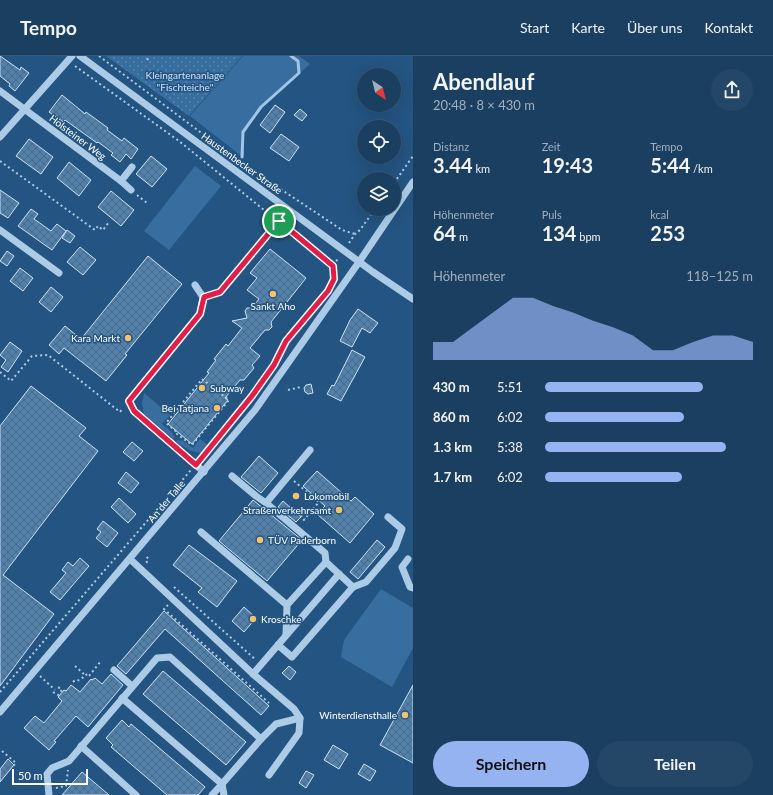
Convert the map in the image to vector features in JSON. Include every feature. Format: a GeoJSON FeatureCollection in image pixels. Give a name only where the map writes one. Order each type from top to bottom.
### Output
{"type":"FeatureCollection","features":[{"type":"Feature","properties":{"kind":"street","name":"Haustenbecker Straße"},"geometry":{"type":"LineString","coordinates":[[80,56],[248,181],[413,299]]}},
{"type":"Feature","properties":{"kind":"street"},"geometry":{"type":"LineString","coordinates":[[0,137],[69,58]]}},
{"type":"Feature","properties":{"kind":"street","name":"Holsteiner Weg"},"geometry":{"type":"LineString","coordinates":[[0,91],[131,190]]}},
{"type":"Feature","properties":{"kind":"street"},"geometry":{"type":"LineString","coordinates":[[121,182],[132,167]]}},
{"type":"Feature","properties":{"kind":"street","name":"An der Talle"},"geometry":{"type":"LineString","coordinates":[[0,712],[255,410],[360,262],[413,182]]}},
{"type":"Feature","properties":{"kind":"street"},"geometry":{"type":"LineString","coordinates":[[0,230],[59,272]]}},
{"type":"Feature","properties":{"kind":"street"},"geometry":{"type":"LineString","coordinates":[[195,285],[204,297],[200,314],[129,401],[134,411],[204,472]]}},
{"type":"Feature","properties":{"kind":"street"},"geometry":{"type":"LineString","coordinates":[[266,503],[310,450]]}},
{"type":"Feature","properties":{"kind":"street"},"geometry":{"type":"LineString","coordinates":[[232,476],[325,553],[326,562],[353,587]]}},
{"type":"Feature","properties":{"kind":"street"},"geometry":{"type":"LineString","coordinates":[[278,645],[292,657],[353,587],[366,582],[394,548],[402,529],[388,517]]}},
{"type":"Feature","properties":{"kind":"street"},"geometry":{"type":"LineString","coordinates":[[202,532],[287,605]]}},
{"type":"Feature","properties":{"kind":"street"},"geometry":{"type":"LineString","coordinates":[[130,559],[174,598],[253,674],[294,709],[300,718],[299,732],[269,775]]}},
{"type":"Feature","properties":{"kind":"street"},"geometry":{"type":"LineString","coordinates":[[408,559],[402,567],[410,587],[413,588]]}},
{"type":"Feature","properties":{"kind":"street"},"geometry":{"type":"LineString","coordinates":[[286,635],[287,605],[326,562]]}},
{"type":"Feature","properties":{"kind":"street"},"geometry":{"type":"LineString","coordinates":[[253,674],[339,574]]}},
{"type":"Feature","properties":{"kind":"street"},"geometry":{"type":"LineString","coordinates":[[48,793],[47,774],[52,768],[69,761],[157,658],[170,657],[261,739]]}},
{"type":"Feature","properties":{"kind":"street"},"geometry":{"type":"LineString","coordinates":[[114,670],[132,686]]}},
{"type":"Feature","properties":{"kind":"street"},"geometry":{"type":"LineString","coordinates":[[122,698],[222,784],[224,795]]}},
{"type":"Feature","properties":{"kind":"street"},"geometry":{"type":"LineString","coordinates":[[213,794],[276,724],[300,718]]}},
{"type":"Feature","properties":{"kind":"street"},"geometry":{"type":"LineString","coordinates":[[81,746],[136,795]]}},
{"type":"Feature","properties":{"kind":"path"},"geometry":{"type":"LineString","coordinates":[[99,56],[240,162],[342,230],[355,234],[371,216]]}},
{"type":"Feature","properties":{"kind":"path"},"geometry":{"type":"LineString","coordinates":[[147,60],[150,56]]}},
{"type":"Feature","properties":{"kind":"path"},"geometry":{"type":"LineString","coordinates":[[0,692],[196,465],[252,396],[274,365],[286,341],[328,291],[334,279],[333,266],[179,142],[69,58]]}},
{"type":"Feature","properties":{"kind":"path"},"geometry":{"type":"LineString","coordinates":[[401,173],[413,156]]}},
{"type":"Feature","properties":{"kind":"path"},"geometry":{"type":"LineString","coordinates":[[0,161],[95,230],[98,226],[103,230],[109,222]]}},
{"type":"Feature","properties":{"kind":"path"},"geometry":{"type":"LineString","coordinates":[[131,190],[147,203]]}},
{"type":"Feature","properties":{"kind":"path"},"geometry":{"type":"LineString","coordinates":[[204,297],[220,292],[289,209]]}},
{"type":"Feature","properties":{"kind":"path"},"geometry":{"type":"LineString","coordinates":[[0,372],[11,381],[32,356],[48,355],[120,412],[129,401]]}},
{"type":"Feature","properties":{"kind":"path"},"geometry":{"type":"LineString","coordinates":[[202,378],[229,400],[192,445],[177,434],[178,433],[166,423],[202,378]]}},
{"type":"Feature","properties":{"kind":"path"},"geometry":{"type":"LineString","coordinates":[[288,390],[301,387]]}},
{"type":"Feature","properties":{"kind":"path"},"geometry":{"type":"LineString","coordinates":[[288,476],[319,502],[297,529]]}},
{"type":"Feature","properties":{"kind":"path"},"geometry":{"type":"LineString","coordinates":[[297,512],[305,519]]}},
{"type":"Feature","properties":{"kind":"path"},"geometry":{"type":"LineString","coordinates":[[149,556],[146,559],[146,562],[152,567]]}},
{"type":"Feature","properties":{"kind":"path"},"geometry":{"type":"LineString","coordinates":[[169,583],[261,665]]}},
{"type":"Feature","properties":{"kind":"path"},"geometry":{"type":"LineString","coordinates":[[174,598],[164,609],[270,703]]}},
{"type":"Feature","properties":{"kind":"path"},"geometry":{"type":"LineString","coordinates":[[75,666],[85,675],[88,674],[89,676],[101,662]]}},
{"type":"Feature","properties":{"kind":"path"},"geometry":{"type":"LineString","coordinates":[[35,671],[57,695],[62,690],[58,687]]}},
{"type":"Feature","properties":{"kind":"path"},"geometry":{"type":"LineString","coordinates":[[73,682],[81,679],[85,675]]}},
{"type":"Feature","properties":{"kind":"path"},"geometry":{"type":"LineString","coordinates":[[2,751],[16,763],[13,766]]}},
{"type":"Feature","properties":{"kind":"path"},"geometry":{"type":"LineString","coordinates":[[48,793],[67,787],[69,761]]}},
{"type":"Feature","properties":{"kind":"green space","name":"Kleingartenanlage \"Fischteiche\""},"geometry":{"type":"Polygon","coordinates":[[[106,56],[242,56],[189,116],[106,56]]]}},
{"type":"Feature","properties":{"kind":"green space"},"geometry":{"type":"Polygon","coordinates":[[[243,56],[299,56],[310,64],[262,108],[244,133],[244,158],[190,116],[243,56]]]}},
{"type":"Feature","properties":{"kind":"green space"},"geometry":{"type":"Polygon","coordinates":[[[195,166],[221,186],[169,250],[144,231],[195,166]]]}},
{"type":"Feature","properties":{"kind":"green space"},"geometry":{"type":"Polygon","coordinates":[[[144,393],[170,415],[162,424],[173,433],[172,434],[175,437],[173,439],[144,414],[142,404],[144,393]]]}},
{"type":"Feature","properties":{"kind":"green space"},"geometry":{"type":"Polygon","coordinates":[[[178,439],[180,441],[182,440],[193,448],[200,439],[209,446],[204,452],[200,453],[189,450],[176,442],[178,439]]]}},
{"type":"Feature","properties":{"kind":"green space"},"geometry":{"type":"Polygon","coordinates":[[[381,589],[413,608],[413,648],[392,687],[341,657],[344,640],[381,589]]]}},
{"type":"Feature","properties":{"kind":"building"},"geometry":{"type":"Polygon","coordinates":[[[0,56],[20,70],[21,67],[29,73],[15,91],[9,86],[10,84],[0,76],[0,56]]]}},
{"type":"Feature","properties":{"kind":"building"},"geometry":{"type":"Polygon","coordinates":[[[62,95],[85,114],[86,112],[108,128],[107,130],[122,141],[124,138],[138,149],[131,159],[126,154],[120,162],[111,155],[113,153],[98,142],[97,143],[65,120],[63,122],[49,112],[62,95]]]}},
{"type":"Feature","properties":{"kind":"building"},"geometry":{"type":"Polygon","coordinates":[[[275,105],[285,112],[270,133],[260,125],[275,105]]]}},
{"type":"Feature","properties":{"kind":"building"},"geometry":{"type":"Polygon","coordinates":[[[300,109],[307,115],[302,121],[294,115],[300,109]]]}},
{"type":"Feature","properties":{"kind":"building"},"geometry":{"type":"Polygon","coordinates":[[[281,134],[299,147],[289,161],[270,148],[281,134]]]}},
{"type":"Feature","properties":{"kind":"building"},"geometry":{"type":"Polygon","coordinates":[[[29,139],[53,157],[41,174],[16,156],[29,139]]]}},
{"type":"Feature","properties":{"kind":"building"},"geometry":{"type":"Polygon","coordinates":[[[151,156],[167,169],[152,187],[136,174],[151,156]]]}},
{"type":"Feature","properties":{"kind":"building"},"geometry":{"type":"Polygon","coordinates":[[[69,162],[91,180],[79,196],[57,178],[69,162]]]}},
{"type":"Feature","properties":{"kind":"building"},"geometry":{"type":"Polygon","coordinates":[[[0,190],[19,203],[8,218],[0,213],[0,190]]]}},
{"type":"Feature","properties":{"kind":"building"},"geometry":{"type":"Polygon","coordinates":[[[111,191],[134,210],[121,226],[98,207],[111,191]]]}},
{"type":"Feature","properties":{"kind":"building"},"geometry":{"type":"Polygon","coordinates":[[[31,209],[38,214],[34,219],[51,231],[57,224],[66,231],[52,250],[18,226],[31,209]]]}},
{"type":"Feature","properties":{"kind":"building"},"geometry":{"type":"Polygon","coordinates":[[[67,230],[75,236],[70,243],[62,238],[67,230]]]}},
{"type":"Feature","properties":{"kind":"building"},"geometry":{"type":"Polygon","coordinates":[[[80,247],[96,260],[83,275],[67,262],[80,247]]]}},
{"type":"Feature","properties":{"kind":"building"},"geometry":{"type":"Polygon","coordinates":[[[270,249],[306,278],[271,322],[272,327],[269,330],[265,330],[250,348],[260,356],[252,365],[254,368],[244,380],[240,380],[225,398],[228,400],[192,444],[168,424],[209,373],[207,372],[216,360],[214,359],[226,344],[228,346],[242,328],[232,321],[247,318],[245,311],[247,308],[252,308],[259,299],[247,290],[257,278],[250,273],[270,249]]]}},
{"type":"Feature","properties":{"kind":"building"},"geometry":{"type":"Polygon","coordinates":[[[7,251],[14,256],[7,266],[0,261],[7,251]]]}},
{"type":"Feature","properties":{"kind":"building"},"geometry":{"type":"Polygon","coordinates":[[[148,256],[182,284],[125,354],[127,355],[106,381],[64,348],[59,354],[49,345],[65,326],[81,339],[148,256]]]}},
{"type":"Feature","properties":{"kind":"building"},"geometry":{"type":"Polygon","coordinates":[[[20,268],[33,278],[23,291],[10,281],[20,268]]]}},
{"type":"Feature","properties":{"kind":"building"},"geometry":{"type":"Polygon","coordinates":[[[51,287],[63,297],[51,312],[39,302],[51,287]]]}},
{"type":"Feature","properties":{"kind":"building"},"geometry":{"type":"Polygon","coordinates":[[[358,309],[378,323],[370,333],[362,328],[352,347],[340,341],[350,320],[358,309]]]}},
{"type":"Feature","properties":{"kind":"building"},"geometry":{"type":"Polygon","coordinates":[[[10,342],[22,351],[8,372],[1,367],[6,360],[0,355],[10,342]]]}},
{"type":"Feature","properties":{"kind":"building"},"geometry":{"type":"Polygon","coordinates":[[[352,350],[365,357],[341,401],[327,394],[332,385],[334,386],[352,350]]]}},
{"type":"Feature","properties":{"kind":"building"},"geometry":{"type":"Polygon","coordinates":[[[311,384],[313,393],[308,394],[305,392],[304,388],[306,385],[311,384]]]}},
{"type":"Feature","properties":{"kind":"building"},"geometry":{"type":"Polygon","coordinates":[[[31,386],[86,428],[79,436],[98,451],[3,575],[54,614],[0,686],[0,426],[31,386]]]}},
{"type":"Feature","properties":{"kind":"building"},"geometry":{"type":"Polygon","coordinates":[[[132,442],[143,451],[134,461],[123,452],[132,442]]]}},
{"type":"Feature","properties":{"kind":"building"},"geometry":{"type":"Polygon","coordinates":[[[259,456],[278,473],[261,493],[241,477],[259,456]]]}},
{"type":"Feature","properties":{"kind":"building"},"geometry":{"type":"Polygon","coordinates":[[[317,471],[351,501],[355,497],[374,514],[350,543],[317,514],[325,506],[303,486],[317,471]]]}},
{"type":"Feature","properties":{"kind":"building"},"geometry":{"type":"Polygon","coordinates":[[[126,472],[139,483],[131,493],[118,483],[126,472]]]}},
{"type":"Feature","properties":{"kind":"building"},"geometry":{"type":"Polygon","coordinates":[[[119,498],[136,514],[128,523],[111,507],[119,498]]]}},
{"type":"Feature","properties":{"kind":"building","name":"TÜV Paderborn"},"geometry":{"type":"Polygon","coordinates":[[[253,500],[302,540],[267,581],[219,541],[253,500]]]}},
{"type":"Feature","properties":{"kind":"building"},"geometry":{"type":"Polygon","coordinates":[[[283,501],[301,517],[296,522],[278,507],[283,501]]]}},
{"type":"Feature","properties":{"kind":"building"},"geometry":{"type":"Polygon","coordinates":[[[103,521],[118,533],[107,547],[96,538],[101,532],[97,529],[103,521]]]}},
{"type":"Feature","properties":{"kind":"building"},"geometry":{"type":"Polygon","coordinates":[[[377,540],[385,547],[358,579],[350,572],[377,540]]]}},
{"type":"Feature","properties":{"kind":"building"},"geometry":{"type":"Polygon","coordinates":[[[189,545],[237,581],[217,607],[198,592],[202,588],[173,565],[189,545]]]}},
{"type":"Feature","properties":{"kind":"building"},"geometry":{"type":"Polygon","coordinates":[[[80,558],[89,566],[60,600],[50,592],[66,573],[62,570],[68,562],[73,566],[80,558]]]}},
{"type":"Feature","properties":{"kind":"building"},"geometry":{"type":"Polygon","coordinates":[[[244,607],[256,618],[244,632],[232,621],[244,607]]]}},
{"type":"Feature","properties":{"kind":"building"},"geometry":{"type":"Polygon","coordinates":[[[164,611],[269,706],[261,715],[165,629],[126,674],[117,666],[164,611]]]}},
{"type":"Feature","properties":{"kind":"building"},"geometry":{"type":"Polygon","coordinates":[[[289,666],[296,672],[290,680],[282,673],[289,666]]]}},
{"type":"Feature","properties":{"kind":"building"},"geometry":{"type":"Polygon","coordinates":[[[163,671],[246,742],[226,765],[143,694],[163,671]]]}},
{"type":"Feature","properties":{"kind":"building"},"geometry":{"type":"Polygon","coordinates":[[[111,674],[123,685],[88,727],[76,716],[54,741],[56,742],[49,750],[24,728],[35,716],[44,723],[62,701],[58,697],[71,685],[80,692],[91,679],[92,680],[95,678],[102,684],[111,674]]]}},
{"type":"Feature","properties":{"kind":"building","name":"Winterdiensthalle"},"geometry":{"type":"Polygon","coordinates":[[[413,685],[413,763],[380,745],[413,685]]]}},
{"type":"Feature","properties":{"kind":"building"},"geometry":{"type":"Polygon","coordinates":[[[122,720],[129,727],[131,724],[205,787],[198,795],[167,795],[111,747],[113,745],[106,738],[122,720]]]}},
{"type":"Feature","properties":{"kind":"building"},"geometry":{"type":"Polygon","coordinates":[[[333,745],[348,754],[339,769],[324,760],[333,745]]]}},
{"type":"Feature","properties":{"kind":"building"},"geometry":{"type":"Polygon","coordinates":[[[8,759],[14,765],[0,782],[0,769],[8,759]]]}},
{"type":"Feature","properties":{"kind":"building"},"geometry":{"type":"Polygon","coordinates":[[[364,764],[376,771],[370,781],[358,774],[364,764]]]}},
{"type":"Feature","properties":{"kind":"building"},"geometry":{"type":"Polygon","coordinates":[[[306,771],[314,775],[306,788],[299,783],[306,771]]]}},
{"type":"Feature","properties":{"kind":"building"},"geometry":{"type":"Polygon","coordinates":[[[82,772],[109,795],[62,795],[82,772]]]}},
{"type":"Feature","properties":{"kind":"waterway"},"geometry":{"type":"LineString","coordinates":[[242,157],[243,132],[261,107],[299,73],[298,61],[291,56]]}},
{"type":"Feature","properties":{"kind":"place","name":"Sankt Aho"},"geometry":{"type":"Point","coordinates":[273,294]}},
{"type":"Feature","properties":{"kind":"place","name":"Kara Markt"},"geometry":{"type":"Point","coordinates":[128,338]}},
{"type":"Feature","properties":{"kind":"place","name":"Subway"},"geometry":{"type":"Point","coordinates":[202,388]}},
{"type":"Feature","properties":{"kind":"place","name":"Bei Tatjana"},"geometry":{"type":"Point","coordinates":[217,408]}},
{"type":"Feature","properties":{"kind":"place","name":"Lokomobil"},"geometry":{"type":"Point","coordinates":[296,496]}},
{"type":"Feature","properties":{"kind":"place","name":"Straßenverkehrsamt"},"geometry":{"type":"Point","coordinates":[339,510]}},
{"type":"Feature","properties":{"kind":"place","name":"TÜV Paderborn"},"geometry":{"type":"Point","coordinates":[260,540]}},
{"type":"Feature","properties":{"kind":"place","name":"Kroschke"},"geometry":{"type":"Point","coordinates":[253,619]}},
{"type":"Feature","properties":{"kind":"place","name":"Winterdiensthalle"},"geometry":{"type":"Point","coordinates":[405,715]}},
{"type":"Feature","properties":{"kind":"route"},"geometry":{"type":"LineString","coordinates":[[279,221],[333,266],[334,279],[328,291],[286,341],[274,365],[252,396],[196,465],[134,411],[129,401],[200,314],[204,297],[220,292],[279,221]]}}]}
